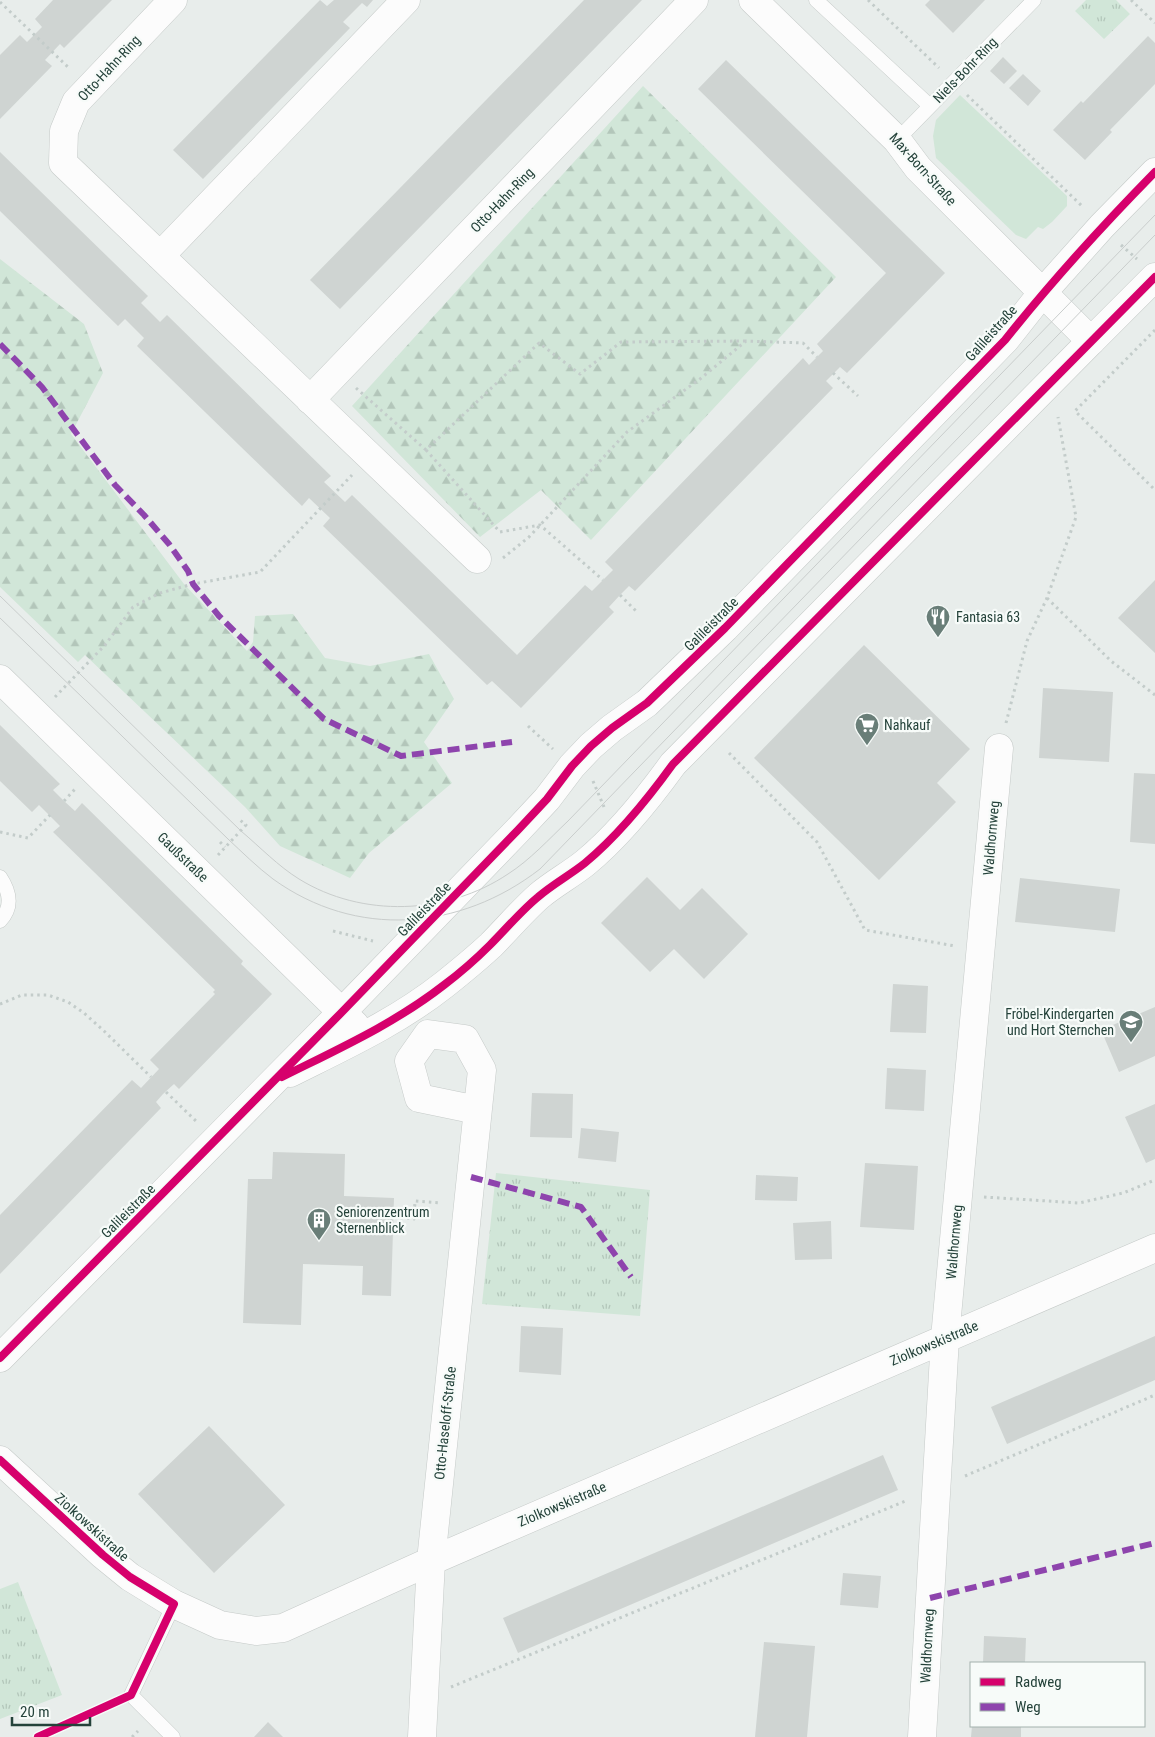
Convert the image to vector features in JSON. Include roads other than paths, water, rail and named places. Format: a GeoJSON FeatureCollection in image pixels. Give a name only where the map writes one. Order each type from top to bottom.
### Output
{"type":"FeatureCollection","features":[{"type":"Feature","properties":{"kind":"street","name":"Otto-Hahn-Ring"},"geometry":{"type":"LineString","coordinates":[[173,0],[76,102],[64,132],[63,163],[476,560]]}},
{"type":"Feature","properties":{"kind":"street"},"geometry":{"type":"LineString","coordinates":[[160,256],[406,0]]}},
{"type":"Feature","properties":{"kind":"street","name":"Otto-Hahn-Ring"},"geometry":{"type":"LineString","coordinates":[[310,400],[694,0]]}},
{"type":"Feature","properties":{"kind":"street","name":"Max-Born-Straße"},"geometry":{"type":"LineString","coordinates":[[753,0],[897,140],[918,168],[1091,341]]}},
{"type":"Feature","properties":{"kind":"street","name":"Galileistraße"},"geometry":{"type":"LineString","coordinates":[[0,1358],[342,1012],[547,800],[572,766],[591,746],[612,728],[648,704],[725,628],[1005,340],[1043,292],[1102,226],[1155,172]]}},
{"type":"Feature","properties":{"kind":"street","name":"Galileistraße"},"geometry":{"type":"LineString","coordinates":[[273,1081],[366,1036],[402,1015],[443,986],[489,946],[539,896],[585,863],[607,843],[647,799],[673,764],[1155,277]]}},
{"type":"Feature","properties":{"kind":"street","name":"Gaußstraße"},"geometry":{"type":"LineString","coordinates":[[0,679],[366,1036]]}},
{"type":"Feature","properties":{"kind":"street","name":"Waldhornweg"},"geometry":{"type":"LineString","coordinates":[[922,1737],[945,1338],[999,748]]}},
{"type":"Feature","properties":{"kind":"street","name":"Otto-Haseloff-Straße"},"geometry":{"type":"LineString","coordinates":[[422,1737],[431,1561],[477,1110]]}},
{"type":"Feature","properties":{"kind":"street","name":"Ziolkowskistraße"},"geometry":{"type":"LineString","coordinates":[[0,1460],[103,1555],[130,1577],[174,1604],[220,1625],[256,1631],[283,1628],[431,1561],[1155,1248]]}},
{"type":"Feature","properties":{"kind":"lane"},"geometry":{"type":"LineString","coordinates":[[816,0],[930,106]]}},
{"type":"Feature","properties":{"kind":"lane","name":"Niels-Bohr-Ring"},"geometry":{"type":"LineString","coordinates":[[897,140],[1034,0]]}},
{"type":"Feature","properties":{"kind":"lane"},"geometry":{"type":"LineString","coordinates":[[0,878],[6,886],[9,896],[8,908],[0,921]]}},
{"type":"Feature","properties":{"kind":"lane"},"geometry":{"type":"LineString","coordinates":[[173,1737],[132,1695],[174,1604]]}},
{"type":"Feature","properties":{"kind":"tram line"},"geometry":{"type":"LineString","coordinates":[[0,596],[241,831],[291,874],[324,892],[350,900],[377,905],[432,904],[458,898],[484,888],[508,874],[539,849],[568,821],[1155,215]]}},
{"type":"Feature","properties":{"kind":"tram line"},"geometry":{"type":"LineString","coordinates":[[0,618],[219,831],[273,879],[305,898],[338,911],[373,919],[408,920],[442,915],[476,905],[509,890],[540,869],[1155,235]]}},
{"type":"Feature","properties":{"kind":"place","name":"Fantasia 63"},"geometry":{"type":"Point","coordinates":[938,638]}},
{"type":"Feature","properties":{"kind":"place","name":"Nahkauf"},"geometry":{"type":"Point","coordinates":[867,746]}},
{"type":"Feature","properties":{"kind":"place","name":"Fröbel-Kindergarten und Hort Sternchen"},"geometry":{"type":"Point","coordinates":[1131,1043]}},
{"type":"Feature","properties":{"kind":"place","name":"Seniorenzentrum Sternenblick"},"geometry":{"type":"Point","coordinates":[319,1241]}}]}
